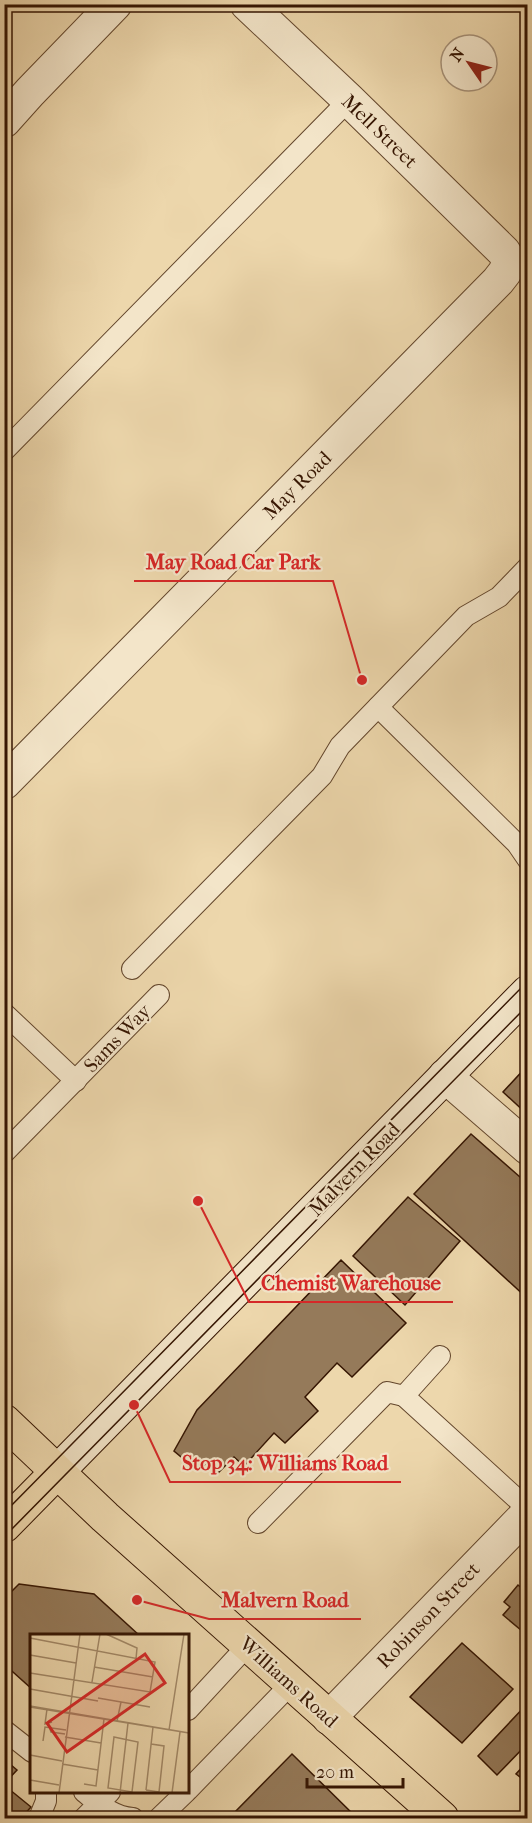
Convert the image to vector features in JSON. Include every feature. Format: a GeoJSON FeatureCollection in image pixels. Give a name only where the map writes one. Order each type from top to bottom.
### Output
{"type":"FeatureCollection","features":[{"type":"Feature","properties":{"kind":"main road","name":"Williams Road"},"geometry":{"type":"LineString","coordinates":[[4,1421],[57,1472],[442,1818]]}},
{"type":"Feature","properties":{"kind":"main road","name":"Malvern Road"},"geometry":{"type":"LineString","coordinates":[[4,1526],[57,1472]]}},
{"type":"Feature","properties":{"kind":"street"},"geometry":{"type":"LineString","coordinates":[[4,121],[115,4]]}},
{"type":"Feature","properties":{"kind":"street","name":"Mell Street"},"geometry":{"type":"LineString","coordinates":[[247,4],[504,252],[509,261]]}},
{"type":"Feature","properties":{"kind":"street","name":"May Road"},"geometry":{"type":"LineString","coordinates":[[4,783],[498,281],[509,261]]}},
{"type":"Feature","properties":{"kind":"street","name":"Malvern Road"},"geometry":{"type":"LineString","coordinates":[[57,1472],[528,992]]}},
{"type":"Feature","properties":{"kind":"street"},"geometry":{"type":"LineString","coordinates":[[445,1076],[528,1148]]}},
{"type":"Feature","properties":{"kind":"street","name":"Robinson Street"},"geometry":{"type":"LineString","coordinates":[[329,1718],[528,1511]]}},
{"type":"Feature","properties":{"kind":"lane"},"geometry":{"type":"LineString","coordinates":[[4,451],[349,100]]}},
{"type":"Feature","properties":{"kind":"lane"},"geometry":{"type":"LineString","coordinates":[[132,969],[322,776],[340,746],[466,616],[499,597],[528,567]]}},
{"type":"Feature","properties":{"kind":"lane"},"geometry":{"type":"LineString","coordinates":[[378,707],[517,844],[528,860]]}},
{"type":"Feature","properties":{"kind":"lane","name":"Sams Way"},"geometry":{"type":"LineString","coordinates":[[4,1153],[159,995]]}},
{"type":"Feature","properties":{"kind":"lane","name":"Sams Way"},"geometry":{"type":"LineString","coordinates":[[4,1013],[76,1080]]}},
{"type":"Feature","properties":{"kind":"lane"},"geometry":{"type":"LineString","coordinates":[[404,1396],[440,1356]]}},
{"type":"Feature","properties":{"kind":"lane"},"geometry":{"type":"LineString","coordinates":[[258,1523],[387,1392],[404,1396],[528,1511]]}},
{"type":"Feature","properties":{"kind":"lane"},"geometry":{"type":"LineString","coordinates":[[189,1709],[248,1645]]}},
{"type":"Feature","properties":{"kind":"lane"},"geometry":{"type":"LineString","coordinates":[[189,1789],[291,1684]]}},
{"type":"Feature","properties":{"kind":"lane"},"geometry":{"type":"LineString","coordinates":[[4,1730],[29,1753]]}},
{"type":"Feature","properties":{"kind":"lane"},"geometry":{"type":"LineString","coordinates":[[39,1818],[46,1801],[46,1793]]}},
{"type":"Feature","properties":{"kind":"lane"},"geometry":{"type":"LineString","coordinates":[[159,1818],[185,1793]]}},
{"type":"Feature","properties":{"kind":"lane"},"geometry":{"type":"LineString","coordinates":[[84,1818],[98,1796],[124,1818],[133,1818]]}},
{"type":"Feature","properties":{"kind":"building"},"geometry":{"type":"Polygon","coordinates":[[[528,1065],[528,1115],[503,1092],[528,1065]]]}},
{"type":"Feature","properties":{"kind":"building"},"geometry":{"type":"Polygon","coordinates":[[[471,1134],[528,1184],[528,1299],[414,1194],[471,1134]]]}},
{"type":"Feature","properties":{"kind":"building"},"geometry":{"type":"Polygon","coordinates":[[[408,1197],[460,1241],[405,1305],[353,1256],[408,1197]]]}},
{"type":"Feature","properties":{"kind":"building"},"geometry":{"type":"Polygon","coordinates":[[[341,1260],[406,1323],[352,1377],[337,1363],[305,1397],[318,1411],[285,1443],[274,1433],[244,1466],[234,1457],[217,1474],[206,1464],[197,1470],[174,1451],[197,1410],[341,1260]]]}},
{"type":"Feature","properties":{"kind":"building"},"geometry":{"type":"Polygon","coordinates":[[[19,1584],[94,1594],[138,1634],[30,1634],[30,1687],[4,1664],[4,1599],[19,1584]]]}},
{"type":"Feature","properties":{"kind":"building"},"geometry":{"type":"Polygon","coordinates":[[[518,1585],[528,1593],[528,1636],[503,1615],[510,1607],[504,1602],[518,1585]]]}},
{"type":"Feature","properties":{"kind":"building"},"geometry":{"type":"Polygon","coordinates":[[[462,1643],[513,1689],[462,1743],[410,1697],[462,1643]]]}},
{"type":"Feature","properties":{"kind":"building"},"geometry":{"type":"Polygon","coordinates":[[[528,1703],[528,1743],[497,1775],[478,1756],[528,1703]]]}},
{"type":"Feature","properties":{"kind":"building"},"geometry":{"type":"Polygon","coordinates":[[[292,1754],[357,1818],[229,1818],[292,1754]]]}},
{"type":"Feature","properties":{"kind":"building"},"geometry":{"type":"Polygon","coordinates":[[[4,1759],[17,1770],[4,1784],[4,1759]]]}},
{"type":"Feature","properties":{"kind":"building"},"geometry":{"type":"Polygon","coordinates":[[[528,1761],[528,1783],[516,1774],[528,1761]]]}},
{"type":"Feature","properties":{"kind":"building"},"geometry":{"type":"Polygon","coordinates":[[[4,1785],[31,1807],[21,1818],[4,1818],[4,1785]]]}},
{"type":"Feature","properties":{"kind":"tram line"},"geometry":{"type":"LineString","coordinates":[[4,1513],[528,981]]}},
{"type":"Feature","properties":{"kind":"tram line"},"geometry":{"type":"LineString","coordinates":[[4,1537],[528,1005]]}},
{"type":"Feature","properties":{"kind":"place","name":"May Road Car Park"},"geometry":{"type":"Point","coordinates":[362,680]}},
{"type":"Feature","properties":{"kind":"place","name":"Chemist Warehouse"},"geometry":{"type":"Point","coordinates":[198,1201]}},
{"type":"Feature","properties":{"kind":"place","name":"Stop 34: Williams Road"},"geometry":{"type":"Point","coordinates":[134,1405]}},
{"type":"Feature","properties":{"kind":"place","name":"Malvern Road"},"geometry":{"type":"Point","coordinates":[137,1600]}}]}
